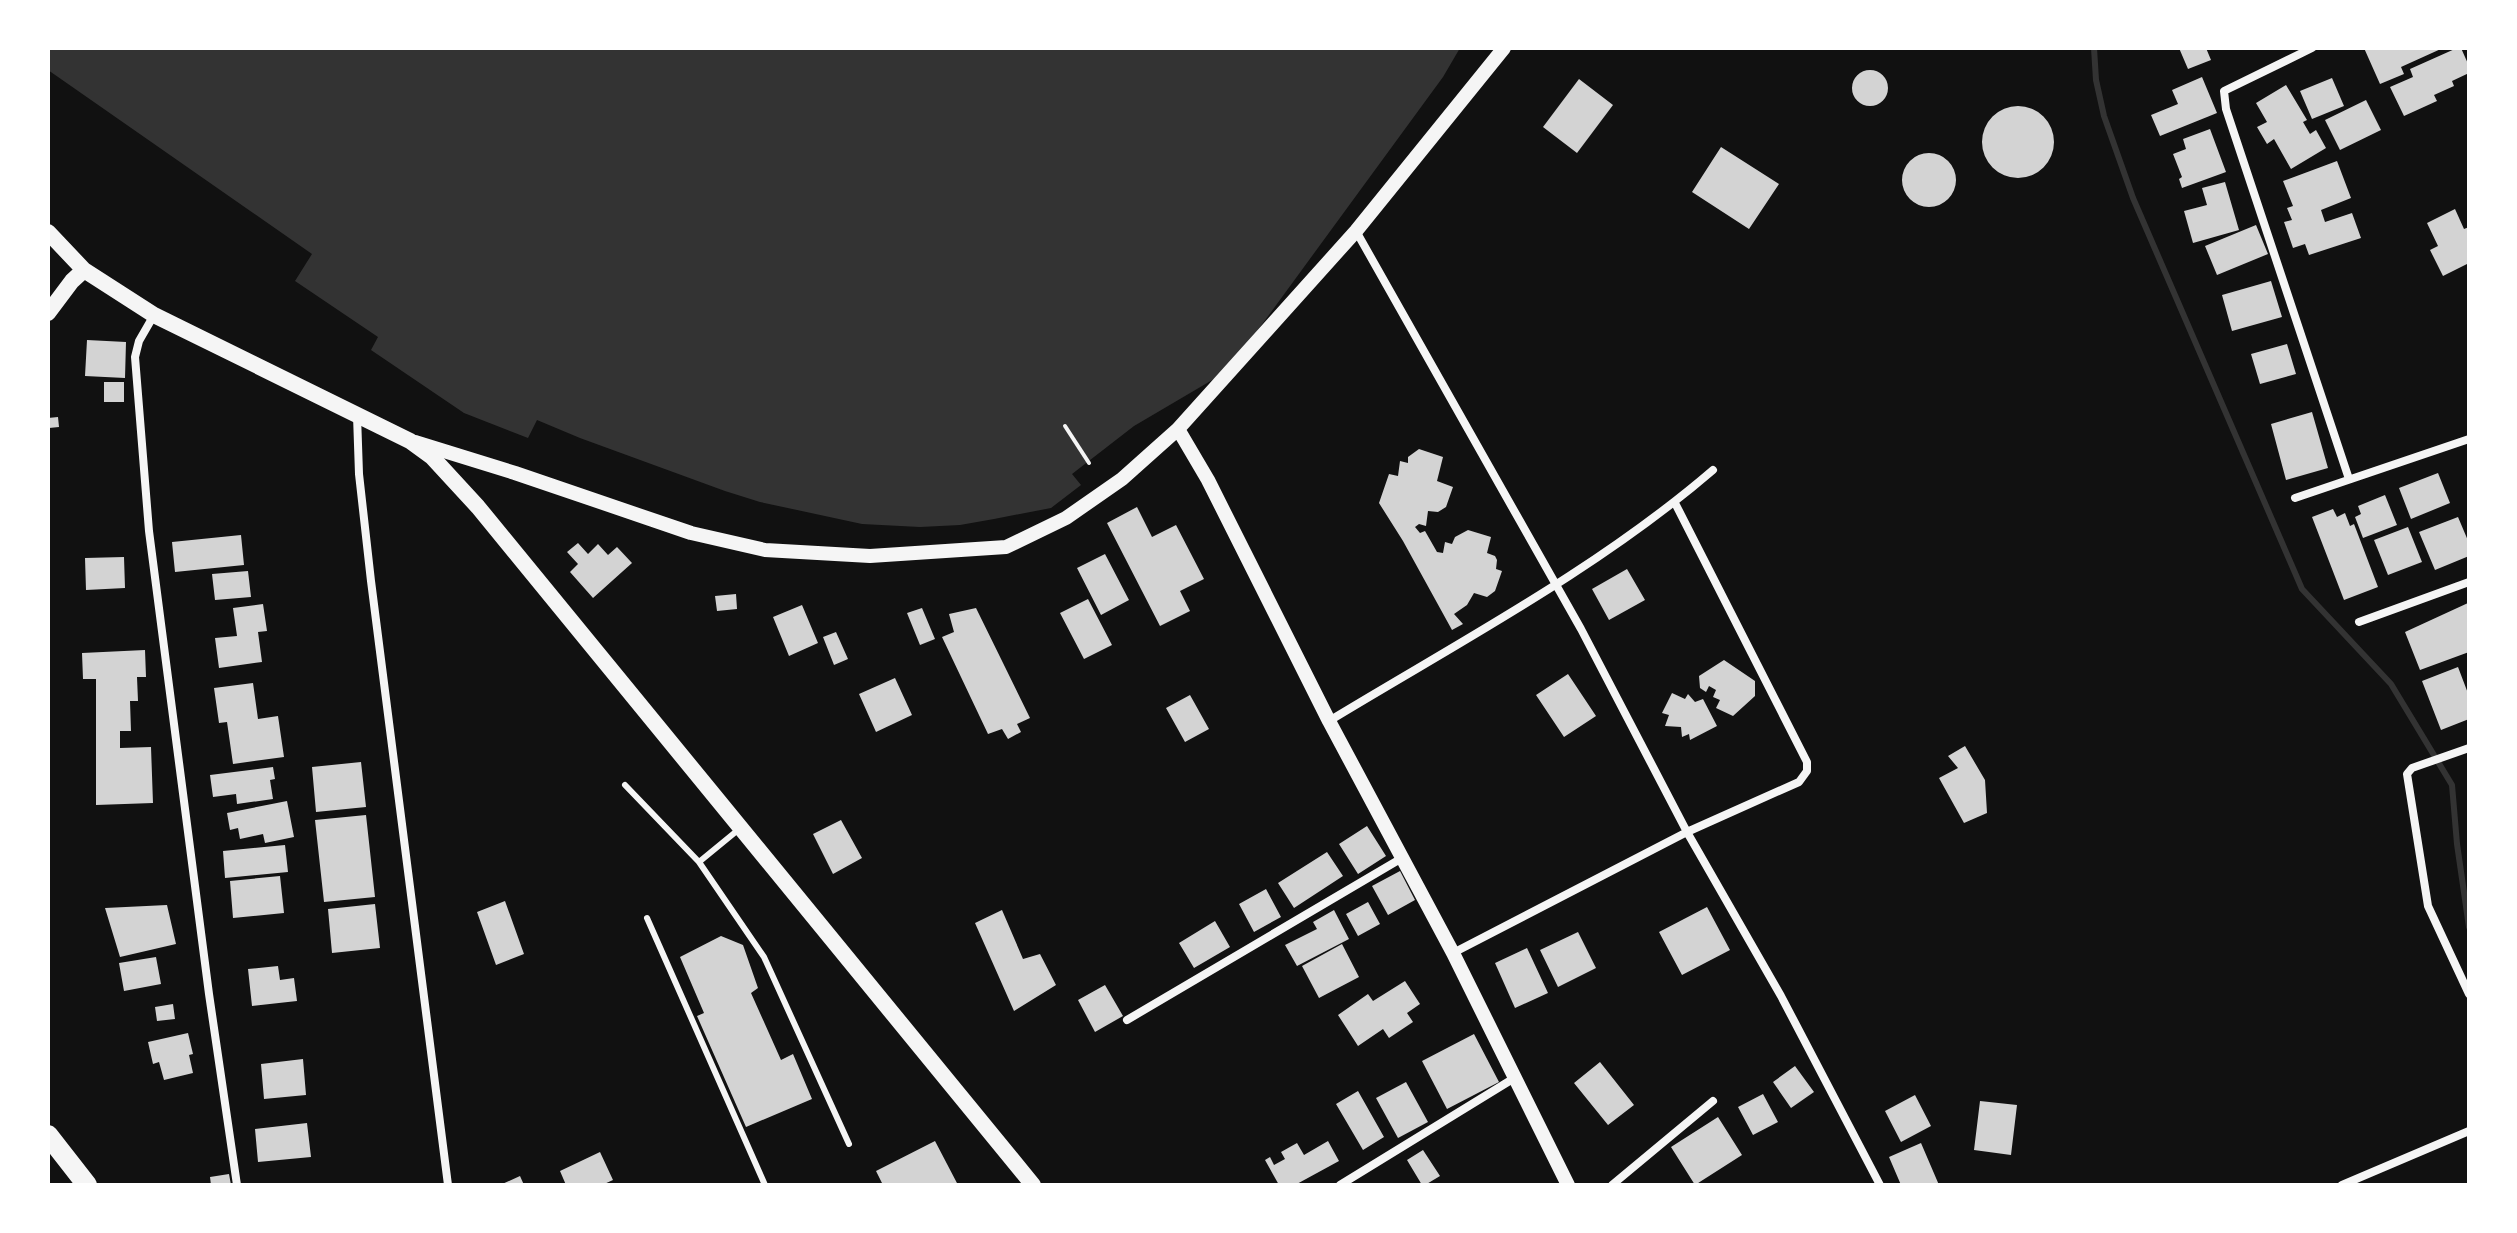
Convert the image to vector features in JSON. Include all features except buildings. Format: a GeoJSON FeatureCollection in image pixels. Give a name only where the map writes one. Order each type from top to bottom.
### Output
{"type":"FeatureCollection","features":[{"type":"Feature","properties":{"kind":"highway"},"geometry":{"type":"LineString","coordinates":[[48,1135],[87,1185]]}},
{"type":"Feature","properties":{"kind":"main road"},"geometry":{"type":"LineString","coordinates":[[48,232],[84,270],[154,315],[410,441],[432,457],[478,507],[1033,1185]]}},
{"type":"Feature","properties":{"kind":"main road"},"geometry":{"type":"LineString","coordinates":[[48,313],[84,270]]}},
{"type":"Feature","properties":{"kind":"street"},"geometry":{"type":"LineString","coordinates":[[410,441],[691,533],[765,550],[870,556],[1006,547],[1066,518],[1122,479],[1178,429],[1356,231],[1504,48]]}},
{"type":"Feature","properties":{"kind":"street"},"geometry":{"type":"LineString","coordinates":[[2312,48],[2224,91],[2226,109],[2349,479]]}},
{"type":"Feature","properties":{"kind":"street"},"geometry":{"type":"LineString","coordinates":[[1356,231],[1581,629],[1687,832],[1781,996],[1880,1185]]}},
{"type":"Feature","properties":{"kind":"street"},"geometry":{"type":"LineString","coordinates":[[154,315],[139,341],[135,357],[149,531],[237,1185]]}},
{"type":"Feature","properties":{"kind":"street"},"geometry":{"type":"LineString","coordinates":[[357,415],[357,453],[370,566],[448,1185]]}},
{"type":"Feature","properties":{"kind":"street"},"geometry":{"type":"LineString","coordinates":[[1178,429],[1215,493],[1329,721],[1453,953],[1568,1185]]}},
{"type":"Feature","properties":{"kind":"street"},"geometry":{"type":"LineString","coordinates":[[2295,498],[2469,439]]}},
{"type":"Feature","properties":{"kind":"street"},"geometry":{"type":"LineString","coordinates":[[1329,721],[1554,584],[1675,503],[1713,470]]}},
{"type":"Feature","properties":{"kind":"street"},"geometry":{"type":"LineString","coordinates":[[1453,953],[1687,832],[1799,782],[1807,771],[1807,762],[1675,503]]}},
{"type":"Feature","properties":{"kind":"street"},"geometry":{"type":"LineString","coordinates":[[2359,622],[2469,582]]}},
{"type":"Feature","properties":{"kind":"street"},"geometry":{"type":"LineString","coordinates":[[2469,748],[2412,768],[2407,774],[2428,906],[2469,994]]}},
{"type":"Feature","properties":{"kind":"street"},"geometry":{"type":"LineString","coordinates":[[1127,1020],[1402,858]]}},
{"type":"Feature","properties":{"kind":"street"},"geometry":{"type":"LineString","coordinates":[[1340,1185],[1516,1077]]}},
{"type":"Feature","properties":{"kind":"street"},"geometry":{"type":"LineString","coordinates":[[1612,1185],[1713,1101]]}},
{"type":"Feature","properties":{"kind":"street"},"geometry":{"type":"LineString","coordinates":[[2342,1185],[2469,1131]]}},
{"type":"Feature","properties":{"kind":"lane"},"geometry":{"type":"LineString","coordinates":[[625,785],[699,862],[764,957],[849,1144]]}},
{"type":"Feature","properties":{"kind":"lane"},"geometry":{"type":"LineString","coordinates":[[699,862],[741,827]]}},
{"type":"Feature","properties":{"kind":"lane"},"geometry":{"type":"LineString","coordinates":[[647,918],[765,1185]]}},
{"type":"Feature","properties":{"kind":"path"},"geometry":{"type":"LineString","coordinates":[[1065,426],[1089,463]]}},
{"type":"Feature","properties":{"kind":"shaded area"},"geometry":{"type":"Polygon","coordinates":[[[48,48],[1460,48],[1443,77],[1263,323],[1219,376],[1134,426],[1072,474],[1081,485],[1051,508],[960,525],[920,527],[862,524],[760,502],[537,420],[528,438],[464,413],[371,350],[378,337],[295,281],[312,254],[48,70],[48,48]]]}},
{"type":"Feature","properties":{"kind":"waterway"},"geometry":{"type":"LineString","coordinates":[[2094,48],[2096,80],[2104,116],[2133,198],[2302,589],[2391,684],[2452,785],[2469,927]]}}]}
